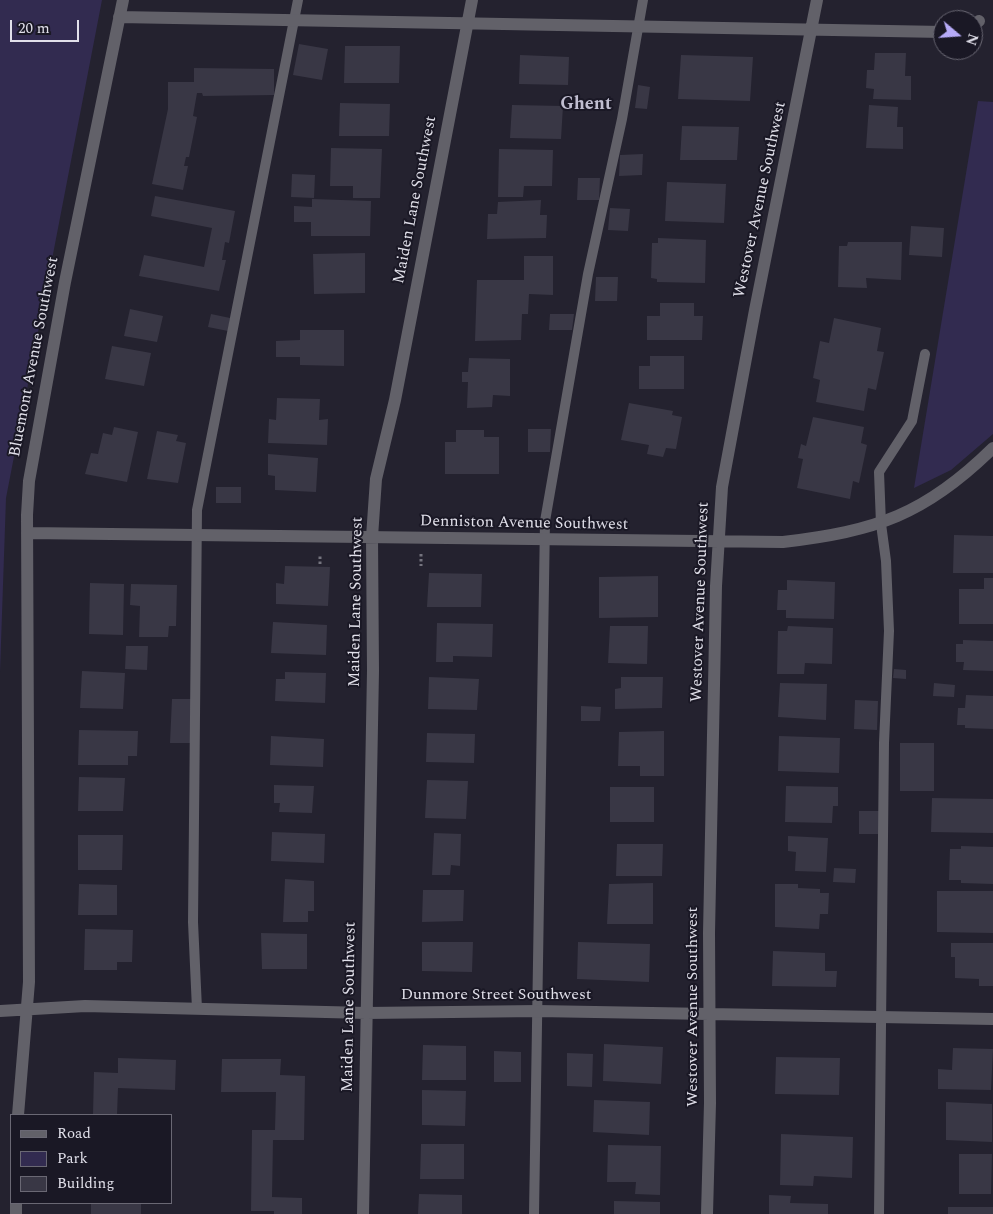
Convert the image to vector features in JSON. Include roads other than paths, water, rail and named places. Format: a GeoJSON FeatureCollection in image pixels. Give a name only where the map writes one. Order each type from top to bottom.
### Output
{"type":"FeatureCollection","features":[{"type":"Feature","properties":{"kind":"street","name":"Bluemont Avenue Southwest"},"geometry":{"type":"LineString","coordinates":[[18,1114],[29,982],[26,748],[29,481],[65,282],[123,0]]}},
{"type":"Feature","properties":{"kind":"street","name":"Maiden Lane Southwest"},"geometry":{"type":"LineString","coordinates":[[363,1214],[373,670],[372,537],[376,479],[395,400],[472,0]]}},
{"type":"Feature","properties":{"kind":"street","name":"Westover Avenue Southwest"},"geometry":{"type":"LineString","coordinates":[[707,1214],[709,933],[718,542],[722,487],[817,0]]}},
{"type":"Feature","properties":{"kind":"street"},"geometry":{"type":"LineString","coordinates":[[119,17],[933,32]]}},
{"type":"Feature","properties":{"kind":"street","name":"Denniston Avenue Southwest"},"geometry":{"type":"LineString","coordinates":[[27,533],[544,541],[718,542],[801,540],[829,537],[880,524],[901,516],[936,496],[969,471],[993,448]]}},
{"type":"Feature","properties":{"kind":"street","name":"Dunmore Street Southwest"},"geometry":{"type":"LineString","coordinates":[[0,1011],[85,1006],[366,1013],[538,1011],[993,1019]]}},
{"type":"Feature","properties":{"kind":"lane"},"geometry":{"type":"LineString","coordinates":[[197,1009],[193,922],[196,536],[201,491],[298,0]]}},
{"type":"Feature","properties":{"kind":"lane"},"geometry":{"type":"LineString","coordinates":[[534,1214],[545,521],[588,274],[622,119],[643,0]]}},
{"type":"Feature","properties":{"kind":"lane"},"geometry":{"type":"LineString","coordinates":[[879,1214],[884,743],[889,631],[886,561],[880,524],[880,472],[912,421],[925,354]]}},
{"type":"Feature","properties":{"kind":"district","name":"Ghent"},"geometry":{"type":"Point","coordinates":[586,105]}}]}
